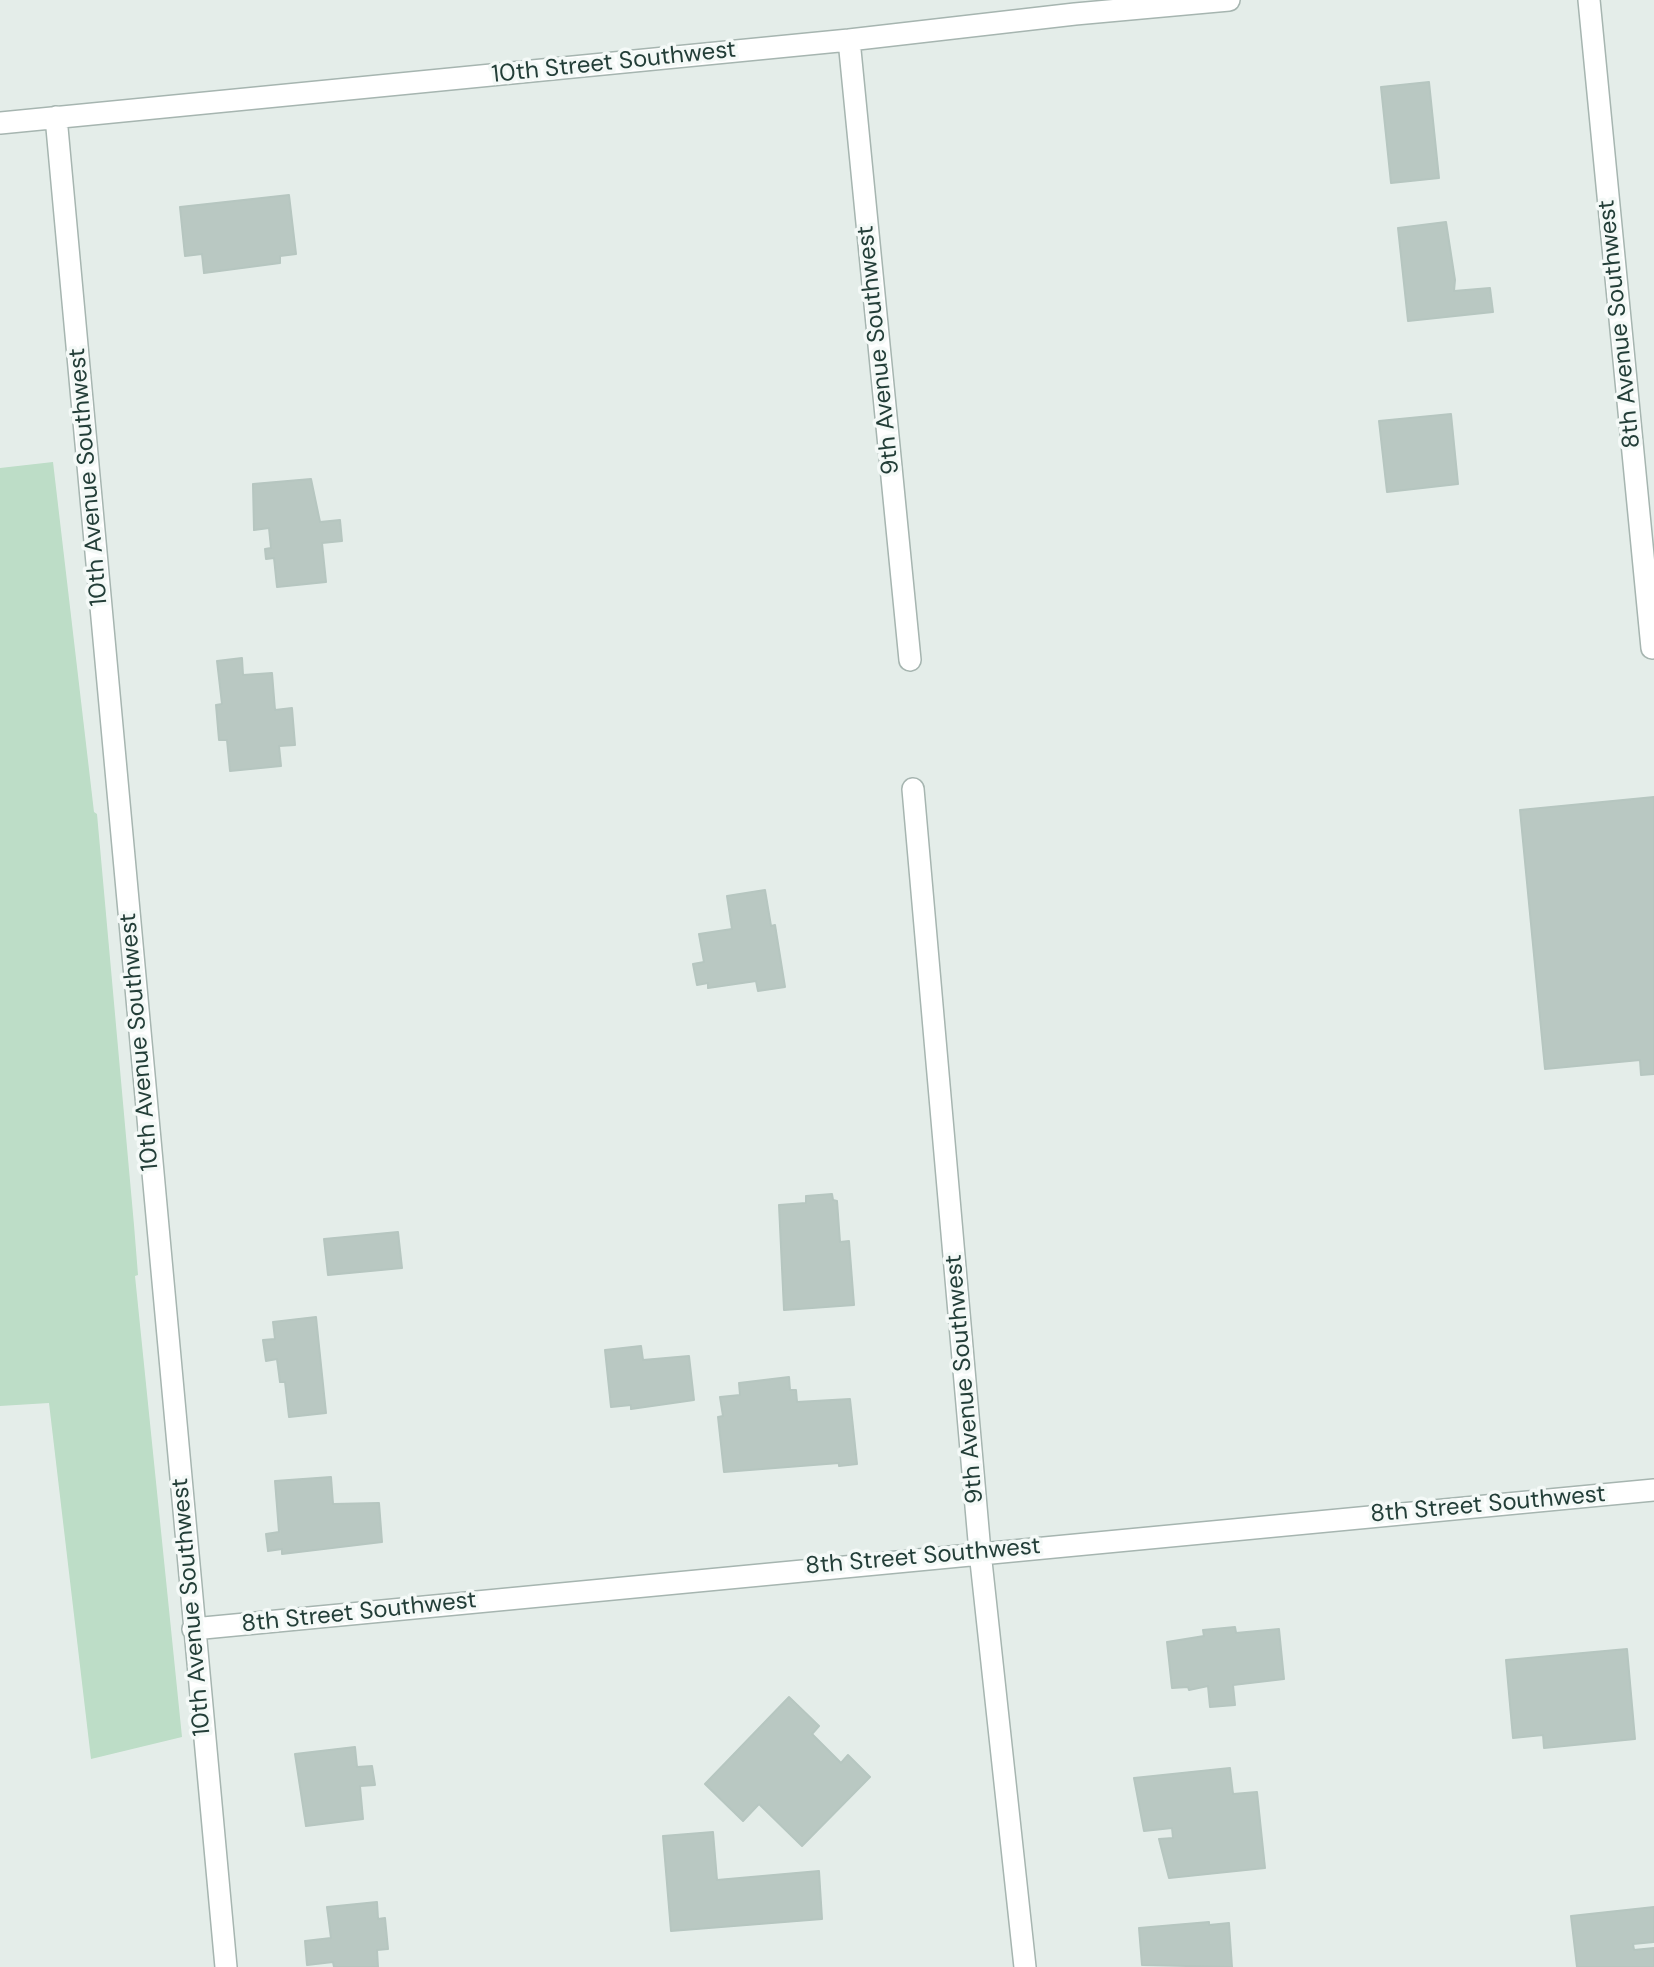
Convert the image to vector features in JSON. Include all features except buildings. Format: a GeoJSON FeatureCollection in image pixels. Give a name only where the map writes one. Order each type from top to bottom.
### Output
{"type":"FeatureCollection","features":[{"type":"Feature","properties":{"kind":"street","name":"10th Street Southwest"},"geometry":{"type":"LineString","coordinates":[[0,122],[849,40],[1075,7],[1228,0]]}},
{"type":"Feature","properties":{"kind":"street","name":"8th Avenue Southwest"},"geometry":{"type":"LineString","coordinates":[[1589,0],[1652,648]]}},
{"type":"Feature","properties":{"kind":"street","name":"9th Avenue Southwest"},"geometry":{"type":"LineString","coordinates":[[849,40],[910,660]]}},
{"type":"Feature","properties":{"kind":"street","name":"10th Avenue Southwest"},"geometry":{"type":"LineString","coordinates":[[56,117],[226,1967]]}},
{"type":"Feature","properties":{"kind":"street","name":"9th Avenue Southwest"},"geometry":{"type":"LineString","coordinates":[[913,789],[980,1552],[1025,1967]]}},
{"type":"Feature","properties":{"kind":"street","name":"8th Street Southwest"},"geometry":{"type":"LineString","coordinates":[[193,1629],[980,1552],[1654,1490]]}},
{"type":"Feature","properties":{"kind":"green space"},"geometry":{"type":"Polygon","coordinates":[[[53,462],[94,812],[97,814],[134,1225],[138,1275],[135,1276],[182,1737],[91,1759],[49,1403],[0,1406],[0,468],[53,462]]]}}]}
